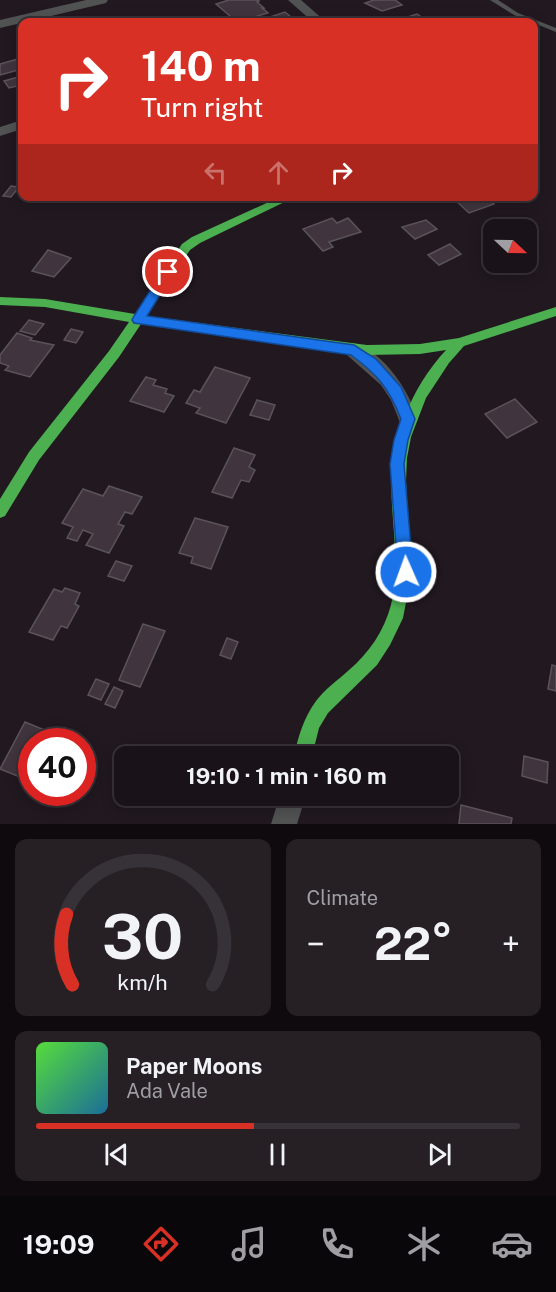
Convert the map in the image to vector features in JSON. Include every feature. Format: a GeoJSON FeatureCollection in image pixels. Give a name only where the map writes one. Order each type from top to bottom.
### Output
{"type":"FeatureCollection","features":[{"type":"Feature","properties":{"kind":"street"},"geometry":{"type":"LineString","coordinates":[[26,18],[102,0]]}},
{"type":"Feature","properties":{"kind":"street"},"geometry":{"type":"LineString","coordinates":[[294,0],[315,18]]}},
{"type":"Feature","properties":{"kind":"street"},"geometry":{"type":"LineString","coordinates":[[0,24],[18,20]]}},
{"type":"Feature","properties":{"kind":"street"},"geometry":{"type":"LineString","coordinates":[[0,132],[18,125]]}},
{"type":"Feature","properties":{"kind":"street"},"geometry":{"type":"LineString","coordinates":[[0,512],[34,456],[139,320],[186,247],[196,240],[281,201]]}},
{"type":"Feature","properties":{"kind":"street"},"geometry":{"type":"LineString","coordinates":[[0,301],[45,303],[139,320],[354,350],[406,351],[460,343],[556,311]]}},
{"type":"Feature","properties":{"kind":"street"},"geometry":{"type":"LineString","coordinates":[[307,746],[319,712],[368,663],[383,641],[397,611],[406,572],[397,464],[401,440],[408,419],[429,378],[442,359],[460,343]]}},
{"type":"Feature","properties":{"kind":"street"},"geometry":{"type":"LineString","coordinates":[[354,350],[371,363],[397,390],[408,419]]}},
{"type":"Feature","properties":{"kind":"street"},"geometry":{"type":"LineString","coordinates":[[284,824],[290,806]]}},
{"type":"Feature","properties":{"kind":"lane"},"geometry":{"type":"LineString","coordinates":[[493,0],[526,18]]}},
{"type":"Feature","properties":{"kind":"lane"},"geometry":{"type":"LineString","coordinates":[[538,23],[556,30]]}},
{"type":"Feature","properties":{"kind":"building"},"geometry":{"type":"Polygon","coordinates":[[[229,0],[258,0],[257,2],[268,13],[251,18],[232,18],[216,4],[229,0]]]}},
{"type":"Feature","properties":{"kind":"building"},"geometry":{"type":"Polygon","coordinates":[[[374,0],[395,0],[402,5],[382,11],[365,3],[374,0]]]}},
{"type":"Feature","properties":{"kind":"building"},"geometry":{"type":"Polygon","coordinates":[[[285,12],[292,18],[267,18],[285,12]]]}},
{"type":"Feature","properties":{"kind":"building"},"geometry":{"type":"Polygon","coordinates":[[[417,14],[423,18],[404,18],[417,14]]]}},
{"type":"Feature","properties":{"kind":"building"},"geometry":{"type":"Polygon","coordinates":[[[18,59],[18,70],[0,75],[0,64],[18,59]]]}},
{"type":"Feature","properties":{"kind":"building"},"geometry":{"type":"Polygon","coordinates":[[[18,77],[18,88],[9,88],[4,81],[18,77]]]}},
{"type":"Feature","properties":{"kind":"building"},"geometry":{"type":"Polygon","coordinates":[[[11,186],[18,187],[11,197],[3,196],[11,186]]]}},
{"type":"Feature","properties":{"kind":"building"},"geometry":{"type":"Polygon","coordinates":[[[456,201],[491,201],[494,204],[469,213],[456,201]]]}},
{"type":"Feature","properties":{"kind":"building"},"geometry":{"type":"Polygon","coordinates":[[[332,218],[337,223],[348,218],[361,232],[329,242],[333,247],[323,251],[303,229],[332,218]]]}},
{"type":"Feature","properties":{"kind":"building"},"geometry":{"type":"Polygon","coordinates":[[[426,220],[437,229],[415,239],[402,227],[426,220]]]}},
{"type":"Feature","properties":{"kind":"building"},"geometry":{"type":"Polygon","coordinates":[[[450,244],[461,254],[439,265],[428,255],[450,244]]]}},
{"type":"Feature","properties":{"kind":"building"},"geometry":{"type":"Polygon","coordinates":[[[48,250],[71,258],[54,277],[32,271],[48,250]]]}},
{"type":"Feature","properties":{"kind":"building"},"geometry":{"type":"Polygon","coordinates":[[[29,320],[44,324],[35,335],[20,331],[29,320]]]}},
{"type":"Feature","properties":{"kind":"building"},"geometry":{"type":"Polygon","coordinates":[[[71,329],[83,332],[76,343],[64,340],[71,329]]]}},
{"type":"Feature","properties":{"kind":"building"},"geometry":{"type":"Polygon","coordinates":[[[17,333],[32,338],[30,340],[54,345],[30,377],[5,370],[9,366],[0,363],[0,355],[17,333]]]}},
{"type":"Feature","properties":{"kind":"building"},"geometry":{"type":"Polygon","coordinates":[[[215,367],[250,378],[226,423],[196,413],[200,408],[186,403],[194,390],[200,392],[215,367]]]}},
{"type":"Feature","properties":{"kind":"building"},"geometry":{"type":"Polygon","coordinates":[[[146,377],[156,380],[153,385],[167,389],[165,393],[174,396],[164,412],[130,401],[146,377]]]}},
{"type":"Feature","properties":{"kind":"building"},"geometry":{"type":"Polygon","coordinates":[[[515,399],[537,422],[507,438],[485,414],[515,399]]]}},
{"type":"Feature","properties":{"kind":"building"},"geometry":{"type":"Polygon","coordinates":[[[257,400],[275,405],[269,420],[250,415],[257,400]]]}},
{"type":"Feature","properties":{"kind":"building"},"geometry":{"type":"Polygon","coordinates":[[[234,448],[255,455],[249,467],[255,470],[249,482],[241,480],[232,498],[212,492],[234,448]]]}},
{"type":"Feature","properties":{"kind":"building"},"geometry":{"type":"Polygon","coordinates":[[[109,486],[142,497],[132,514],[125,512],[118,524],[124,526],[109,553],[86,545],[93,534],[83,530],[77,541],[67,538],[73,527],[62,523],[83,489],[103,496],[109,486]]]}},
{"type":"Feature","properties":{"kind":"building"},"geometry":{"type":"Polygon","coordinates":[[[195,518],[228,527],[211,569],[191,563],[193,557],[179,553],[195,518]]]}},
{"type":"Feature","properties":{"kind":"building"},"geometry":{"type":"Polygon","coordinates":[[[116,561],[132,566],[124,581],[108,576],[116,561]]]}},
{"type":"Feature","properties":{"kind":"building"},"geometry":{"type":"Polygon","coordinates":[[[65,588],[80,593],[75,604],[79,606],[67,628],[61,626],[53,640],[29,632],[54,589],[62,592],[65,588]]]}},
{"type":"Feature","properties":{"kind":"building"},"geometry":{"type":"Polygon","coordinates":[[[143,624],[165,631],[140,687],[119,680],[143,624]]]}},
{"type":"Feature","properties":{"kind":"building"},"geometry":{"type":"Polygon","coordinates":[[[227,638],[238,642],[231,659],[220,655],[227,638]]]}},
{"type":"Feature","properties":{"kind":"building"},"geometry":{"type":"Polygon","coordinates":[[[552,665],[556,666],[556,691],[548,689],[552,665]]]}},
{"type":"Feature","properties":{"kind":"building"},"geometry":{"type":"Polygon","coordinates":[[[96,679],[109,684],[101,700],[88,695],[96,679]]]}},
{"type":"Feature","properties":{"kind":"building"},"geometry":{"type":"Polygon","coordinates":[[[114,687],[123,691],[115,708],[105,704],[114,687]]]}},
{"type":"Feature","properties":{"kind":"building"},"geometry":{"type":"Polygon","coordinates":[[[25,722],[40,728],[22,728],[25,722]]]}},
{"type":"Feature","properties":{"kind":"building"},"geometry":{"type":"Polygon","coordinates":[[[18,735],[18,776],[0,769],[18,735]]]}},
{"type":"Feature","properties":{"kind":"building"},"geometry":{"type":"Polygon","coordinates":[[[524,756],[548,762],[547,783],[522,776],[524,756]]]}},
{"type":"Feature","properties":{"kind":"building"},"geometry":{"type":"Polygon","coordinates":[[[461,805],[512,818],[511,824],[459,824],[461,805]]]}},
{"type":"Feature","properties":{"kind":"traffic: fast"},"geometry":{"type":"LineString","coordinates":[[0,512],[34,456],[114,354],[186,247],[196,240],[281,201]]}},
{"type":"Feature","properties":{"kind":"traffic: fast"},"geometry":{"type":"LineString","coordinates":[[0,301],[45,303],[139,319],[367,350],[420,349],[460,343],[556,311]]}},
{"type":"Feature","properties":{"kind":"traffic: fast"},"geometry":{"type":"LineString","coordinates":[[306,746],[313,723],[322,707],[376,653],[395,618],[403,576],[398,481],[400,458],[411,416],[420,397],[431,378],[460,343]]}},
{"type":"Feature","properties":{"kind":"route"},"geometry":{"type":"LineString","coordinates":[[168,272],[139,320],[354,350],[371,363],[397,390],[408,419],[401,440],[397,464],[406,572]]}}]}
